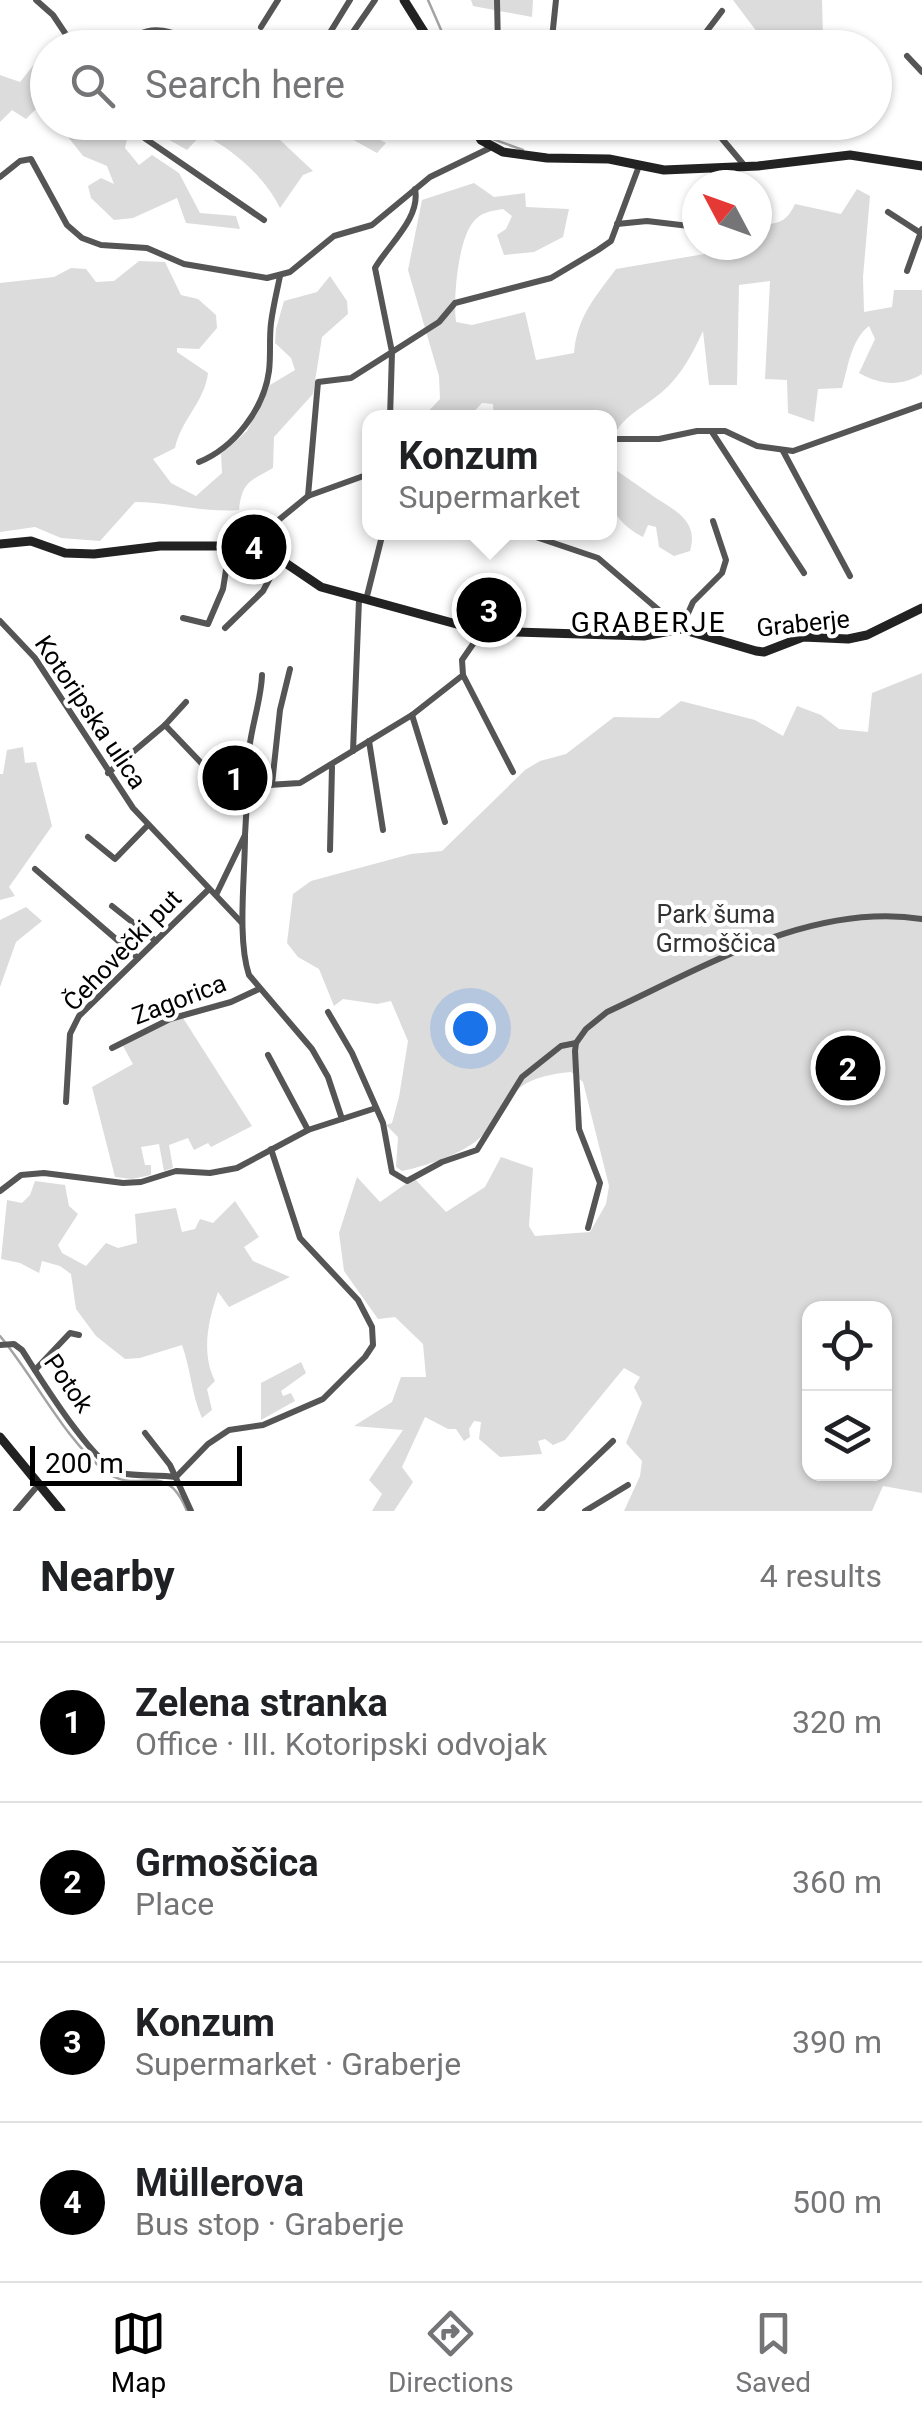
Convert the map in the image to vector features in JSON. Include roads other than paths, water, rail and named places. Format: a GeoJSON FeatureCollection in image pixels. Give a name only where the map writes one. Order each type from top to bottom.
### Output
{"type":"FeatureCollection","features":[{"type":"Feature","properties":{"kind":"street"},"geometry":{"type":"LineString","coordinates":[[36,0],[54,15],[64,30]]}},
{"type":"Feature","properties":{"kind":"street"},"geometry":{"type":"LineString","coordinates":[[261,27],[278,0]]}},
{"type":"Feature","properties":{"kind":"street"},"geometry":{"type":"LineString","coordinates":[[332,30],[350,0]]}},
{"type":"Feature","properties":{"kind":"street"},"geometry":{"type":"LineString","coordinates":[[354,30],[375,0]]}},
{"type":"Feature","properties":{"kind":"street"},"geometry":{"type":"LineString","coordinates":[[404,0],[423,30]]}},
{"type":"Feature","properties":{"kind":"street"},"geometry":{"type":"LineString","coordinates":[[497,0],[498,30]]}},
{"type":"Feature","properties":{"kind":"street"},"geometry":{"type":"LineString","coordinates":[[553,30],[556,0]]}},
{"type":"Feature","properties":{"kind":"street"},"geometry":{"type":"LineString","coordinates":[[708,30],[722,11]]}},
{"type":"Feature","properties":{"kind":"street"},"geometry":{"type":"LineString","coordinates":[[906,56],[922,72]]}},
{"type":"Feature","properties":{"kind":"street"},"geometry":{"type":"LineString","coordinates":[[149,140],[264,220]]}},
{"type":"Feature","properties":{"kind":"street"},"geometry":{"type":"LineString","coordinates":[[481,140],[492,147],[532,157],[608,159],[677,170],[850,155],[922,166]]}},
{"type":"Feature","properties":{"kind":"street"},"geometry":{"type":"LineString","coordinates":[[723,140],[744,165]]}},
{"type":"Feature","properties":{"kind":"street"},"geometry":{"type":"LineString","coordinates":[[0,177],[20,161],[31,159],[67,225],[95,244],[147,248],[184,264],[267,278],[280,276],[304,263],[334,236],[372,226],[438,172],[492,147]]}},
{"type":"Feature","properties":{"kind":"street"},"geometry":{"type":"LineString","coordinates":[[308,496],[318,382],[351,378],[425,332],[454,303],[551,278],[610,240],[639,166]]}},
{"type":"Feature","properties":{"kind":"street"},"geometry":{"type":"LineString","coordinates":[[714,166],[714,170]]}},
{"type":"Feature","properties":{"kind":"street"},"geometry":{"type":"LineString","coordinates":[[390,410],[392,352],[376,268],[400,236],[416,198],[414,190]]}},
{"type":"Feature","properties":{"kind":"street"},"geometry":{"type":"LineString","coordinates":[[888,212],[921,230],[907,271]]}},
{"type":"Feature","properties":{"kind":"street"},"geometry":{"type":"LineString","coordinates":[[618,224],[647,221],[682,225]]}},
{"type":"Feature","properties":{"kind":"street"},"geometry":{"type":"LineString","coordinates":[[199,462],[216,455],[244,429],[256,405],[269,374],[270,323],[280,276]]}},
{"type":"Feature","properties":{"kind":"street"},"geometry":{"type":"LineString","coordinates":[[618,439],[659,439],[711,431],[783,451],[805,449],[922,405]]}},
{"type":"Feature","properties":{"kind":"street"},"geometry":{"type":"LineString","coordinates":[[711,431],[804,573]]}},
{"type":"Feature","properties":{"kind":"street"},"geometry":{"type":"LineString","coordinates":[[783,451],[850,576]]}},
{"type":"Feature","properties":{"kind":"street"},"geometry":{"type":"LineString","coordinates":[[0,544],[31,541],[55,550],[84,554],[160,546],[230,546],[253,540],[308,496],[362,477]]}},
{"type":"Feature","properties":{"kind":"street"},"geometry":{"type":"LineString","coordinates":[[544,540],[598,558],[681,629],[693,602],[722,573],[726,560],[713,521]]}},
{"type":"Feature","properties":{"kind":"street","name":"Graberje"},"geometry":{"type":"LineString","coordinates":[[253,540],[320,587],[482,631],[644,636],[681,629],[764,652],[803,637],[848,640],[867,636],[922,608]]}},
{"type":"Feature","properties":{"kind":"street"},"geometry":{"type":"LineString","coordinates":[[353,753],[363,600],[380,540]]}},
{"type":"Feature","properties":{"kind":"street"},"geometry":{"type":"LineString","coordinates":[[183,618],[208,624],[222,589],[230,546]]}},
{"type":"Feature","properties":{"kind":"street"},"geometry":{"type":"LineString","coordinates":[[225,628],[263,591],[281,558]]}},
{"type":"Feature","properties":{"kind":"street","name":"Kotoripska ulica"},"geometry":{"type":"LineString","coordinates":[[0,622],[35,658],[108,773],[148,825],[242,923]]}},
{"type":"Feature","properties":{"kind":"street"},"geometry":{"type":"LineString","coordinates":[[482,631],[462,660],[463,676],[513,772]]}},
{"type":"Feature","properties":{"kind":"street"},"geometry":{"type":"LineString","coordinates":[[272,784],[280,710],[290,669]]}},
{"type":"Feature","properties":{"kind":"street"},"geometry":{"type":"LineString","coordinates":[[262,675],[262,698],[249,759],[252,786],[247,800],[244,960],[249,975],[312,1050],[328,1077],[342,1119]]}},
{"type":"Feature","properties":{"kind":"street"},"geometry":{"type":"LineString","coordinates":[[252,786],[300,783],[412,715],[463,676]]}},
{"type":"Feature","properties":{"kind":"street"},"geometry":{"type":"LineString","coordinates":[[108,773],[186,702]]}},
{"type":"Feature","properties":{"kind":"street"},"geometry":{"type":"LineString","coordinates":[[412,715],[445,822]]}},
{"type":"Feature","properties":{"kind":"street"},"geometry":{"type":"LineString","coordinates":[[165,725],[207,769],[247,800]]}},
{"type":"Feature","properties":{"kind":"street"},"geometry":{"type":"LineString","coordinates":[[370,742],[382,830]]}},
{"type":"Feature","properties":{"kind":"street"},"geometry":{"type":"LineString","coordinates":[[330,850],[332,766]]}},
{"type":"Feature","properties":{"kind":"street","name":"Kotoripska ulica"},"geometry":{"type":"LineString","coordinates":[[88,837],[116,859],[148,825]]}},
{"type":"Feature","properties":{"kind":"street"},"geometry":{"type":"LineString","coordinates":[[216,896],[246,835]]}},
{"type":"Feature","properties":{"kind":"street"},"geometry":{"type":"LineString","coordinates":[[36,869],[138,958]]}},
{"type":"Feature","properties":{"kind":"street","name":"Čehovečki put"},"geometry":{"type":"LineString","coordinates":[[66,1102],[70,1034],[79,1016],[209,889]]}},
{"type":"Feature","properties":{"kind":"street"},"geometry":{"type":"LineString","coordinates":[[112,906],[156,941]]}},
{"type":"Feature","properties":{"kind":"street"},"geometry":{"type":"LineString","coordinates":[[588,1228],[600,1183],[579,1130],[574,1076],[576,1043],[586,1029],[608,1012],[759,942],[870,916],[922,919]]}},
{"type":"Feature","properties":{"kind":"street","name":"Zagorica"},"geometry":{"type":"LineString","coordinates":[[112,1048],[170,1018],[230,1002],[260,989]]}},
{"type":"Feature","properties":{"kind":"street"},"geometry":{"type":"LineString","coordinates":[[328,1012],[352,1053],[383,1123],[392,1172],[407,1180],[477,1150],[527,1072],[561,1046],[576,1043]]}},
{"type":"Feature","properties":{"kind":"street"},"geometry":{"type":"LineString","coordinates":[[268,1055],[308,1130]]}},
{"type":"Feature","properties":{"kind":"street"},"geometry":{"type":"LineString","coordinates":[[0,1191],[20,1175],[44,1173],[123,1183],[141,1182],[176,1170],[210,1173],[237,1168],[308,1130],[376,1108]]}},
{"type":"Feature","properties":{"kind":"street"},"geometry":{"type":"LineString","coordinates":[[176,1477],[208,1444],[228,1430],[263,1425],[323,1399],[373,1344],[372,1327],[358,1300],[300,1238],[271,1150]]}},
{"type":"Feature","properties":{"kind":"street"},"geometry":{"type":"LineString","coordinates":[[35,1370],[70,1334],[79,1336]]}},
{"type":"Feature","properties":{"kind":"street","name":"Potok"},"geometry":{"type":"LineString","coordinates":[[2,1345],[14,1344],[22,1350],[90,1447],[110,1468],[122,1474],[176,1477]]}},
{"type":"Feature","properties":{"kind":"street"},"geometry":{"type":"LineString","coordinates":[[146,1434],[176,1477],[191,1511]]}},
{"type":"Feature","properties":{"kind":"street"},"geometry":{"type":"LineString","coordinates":[[0,1437],[4,1450],[40,1483],[60,1511]]}},
{"type":"Feature","properties":{"kind":"street"},"geometry":{"type":"LineString","coordinates":[[540,1511],[613,1440]]}},
{"type":"Feature","properties":{"kind":"street"},"geometry":{"type":"LineString","coordinates":[[16,1511],[40,1483]]}},
{"type":"Feature","properties":{"kind":"street"},"geometry":{"type":"LineString","coordinates":[[585,1511],[628,1484]]}},
{"type":"Feature","properties":{"kind":"waterway"},"geometry":{"type":"LineString","coordinates":[[428,0],[441,30]]}},
{"type":"Feature","properties":{"kind":"waterway"},"geometry":{"type":"LineString","coordinates":[[496,140],[523,150]]}},
{"type":"Feature","properties":{"kind":"waterway"},"geometry":{"type":"LineString","coordinates":[[0,1336],[90,1458],[117,1478],[170,1485],[187,1511]]}},
{"type":"Feature","properties":{"kind":"place","name":"Müllerova"},"geometry":{"type":"Point","coordinates":[254,547]}},
{"type":"Feature","properties":{"kind":"place","name":"Konzum"},"geometry":{"type":"Point","coordinates":[489,610]}},
{"type":"Feature","properties":{"kind":"place","name":"Zelena stranka"},"geometry":{"type":"Point","coordinates":[235,778]}},
{"type":"Feature","properties":{"kind":"place","name":"Grmoščica"},"geometry":{"type":"Point","coordinates":[848,1068]}},
{"type":"Feature","properties":{"kind":"district","name":"GRABERJE"},"geometry":{"type":"Point","coordinates":[649,622]}},
{"type":"Feature","properties":{"kind":"park label","name":"Park šuma Grmoščica"},"geometry":{"type":"Point","coordinates":[716,928]}}]}
